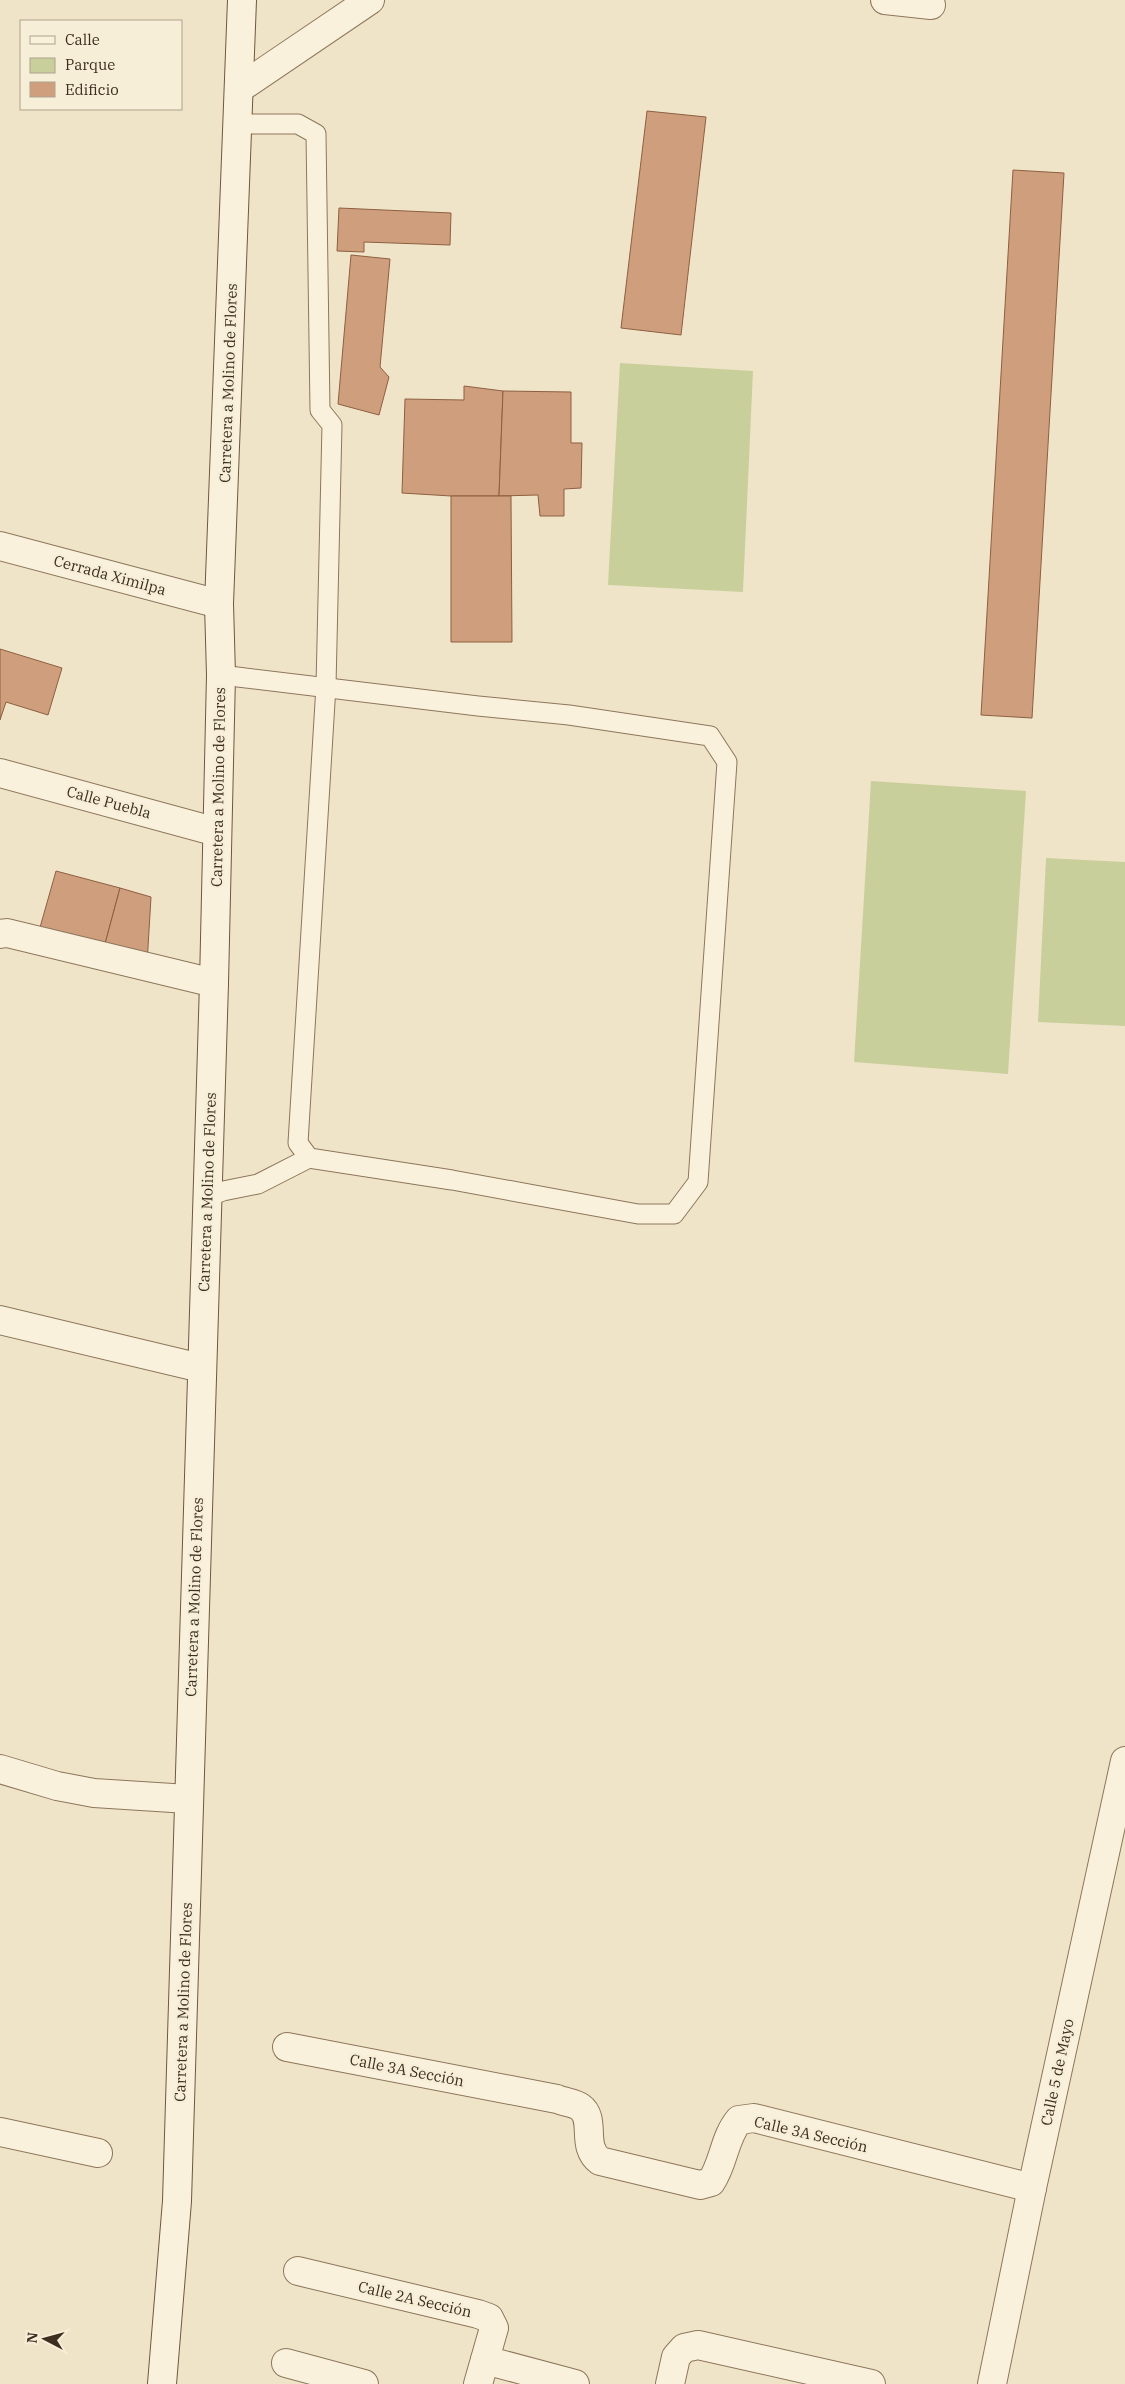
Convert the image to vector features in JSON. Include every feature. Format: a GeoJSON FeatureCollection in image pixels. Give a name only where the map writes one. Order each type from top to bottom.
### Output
{"type":"FeatureCollection","features":[{"type":"Feature","properties":{"kind":"street","name":"Carretera a Molino de Flores"},"geometry":{"type":"LineString","coordinates":[[162,2384],[177,2201],[218,832],[221,675],[219,604],[239,124],[242,0]]}},
{"type":"Feature","properties":{"kind":"street"},"geometry":{"type":"LineString","coordinates":[[240,88],[370,0]]}},
{"type":"Feature","properties":{"kind":"street"},"geometry":{"type":"LineString","coordinates":[[885,0],[931,5]]}},
{"type":"Feature","properties":{"kind":"street","name":"Cerrada Ximilpa"},"geometry":{"type":"LineString","coordinates":[[0,546],[219,604]]}},
{"type":"Feature","properties":{"kind":"street","name":"Calle Puebla"},"geometry":{"type":"LineString","coordinates":[[0,773],[218,832]]}},
{"type":"Feature","properties":{"kind":"street"},"geometry":{"type":"LineString","coordinates":[[0,934],[7,933],[214,983]]}},
{"type":"Feature","properties":{"kind":"street"},"geometry":{"type":"LineString","coordinates":[[0,1320],[201,1368]]}},
{"type":"Feature","properties":{"kind":"street","name":"Calle 5 de Mayo"},"geometry":{"type":"LineString","coordinates":[[992,2384],[1032,2188],[1125,1761]]}},
{"type":"Feature","properties":{"kind":"street"},"geometry":{"type":"LineString","coordinates":[[0,1769],[57,1786],[94,1793],[188,1799]]}},
{"type":"Feature","properties":{"kind":"street","name":"Calle 3A Sección"},"geometry":{"type":"LineString","coordinates":[[287,2047],[565,2102],[580,2107],[587,2116],[590,2148],[593,2155],[600,2161],[700,2185],[712,2182],[718,2172],[731,2130],[739,2120],[754,2118],[1032,2188]]}},
{"type":"Feature","properties":{"kind":"street"},"geometry":{"type":"LineString","coordinates":[[0,2132],[98,2153]]}},
{"type":"Feature","properties":{"kind":"street","name":"Calle 2A Sección"},"geometry":{"type":"LineString","coordinates":[[298,2271],[489,2318],[494,2328],[482,2372],[575,2384]]}},
{"type":"Feature","properties":{"kind":"street"},"geometry":{"type":"LineString","coordinates":[[670,2384],[676,2357],[684,2348],[698,2345],[872,2384]]}},
{"type":"Feature","properties":{"kind":"street"},"geometry":{"type":"LineString","coordinates":[[286,2363],[364,2384]]}},
{"type":"Feature","properties":{"kind":"lane"},"geometry":{"type":"LineString","coordinates":[[239,124],[298,124],[316,134],[320,410],[332,425],[326,686],[298,1143],[310,1158]]}},
{"type":"Feature","properties":{"kind":"lane"},"geometry":{"type":"LineString","coordinates":[[206,1197],[223,1191],[258,1184],[310,1158],[442,1178],[638,1214],[674,1214],[698,1182],[727,762],[710,736],[569,715],[221,675]]}},
{"type":"Feature","properties":{"kind":"green space"},"geometry":{"type":"Polygon","coordinates":[[[620,363],[753,371],[743,592],[608,585],[620,363]]]}},
{"type":"Feature","properties":{"kind":"green space"},"geometry":{"type":"Polygon","coordinates":[[[871,781],[1026,791],[1008,1074],[854,1062],[871,781]]]}},
{"type":"Feature","properties":{"kind":"green space"},"geometry":{"type":"Polygon","coordinates":[[[1046,858],[1125,862],[1125,1026],[1038,1022],[1046,858]]]}},
{"type":"Feature","properties":{"kind":"building"},"geometry":{"type":"Polygon","coordinates":[[[647,111],[706,117],[681,335],[621,328],[647,111]]]}},
{"type":"Feature","properties":{"kind":"building"},"geometry":{"type":"Polygon","coordinates":[[[1013,170],[1064,173],[1032,718],[981,715],[1013,170]]]}},
{"type":"Feature","properties":{"kind":"building"},"geometry":{"type":"Polygon","coordinates":[[[339,208],[451,213],[450,245],[364,242],[364,252],[337,251],[339,208]]]}},
{"type":"Feature","properties":{"kind":"building"},"geometry":{"type":"Polygon","coordinates":[[[351,255],[390,259],[380,367],[389,377],[379,415],[338,404],[351,255]]]}},
{"type":"Feature","properties":{"kind":"building"},"geometry":{"type":"Polygon","coordinates":[[[464,386],[503,391],[499,496],[402,493],[405,399],[464,400],[464,386]]]}},
{"type":"Feature","properties":{"kind":"building"},"geometry":{"type":"Polygon","coordinates":[[[503,391],[571,392],[571,443],[582,443],[581,488],[564,489],[564,516],[540,516],[538,495],[499,496],[503,391]]]}},
{"type":"Feature","properties":{"kind":"building"},"geometry":{"type":"Polygon","coordinates":[[[451,496],[511,496],[512,642],[451,642],[451,496]]]}},
{"type":"Feature","properties":{"kind":"building"},"geometry":{"type":"Polygon","coordinates":[[[0,649],[62,668],[48,715],[6,702],[0,720],[0,649]]]}},
{"type":"Feature","properties":{"kind":"building"},"geometry":{"type":"Polygon","coordinates":[[[56,871],[120,888],[102,955],[37,938],[56,871]]]}},
{"type":"Feature","properties":{"kind":"building"},"geometry":{"type":"Polygon","coordinates":[[[120,888],[151,897],[147,964],[102,955],[120,888]]]}}]}
